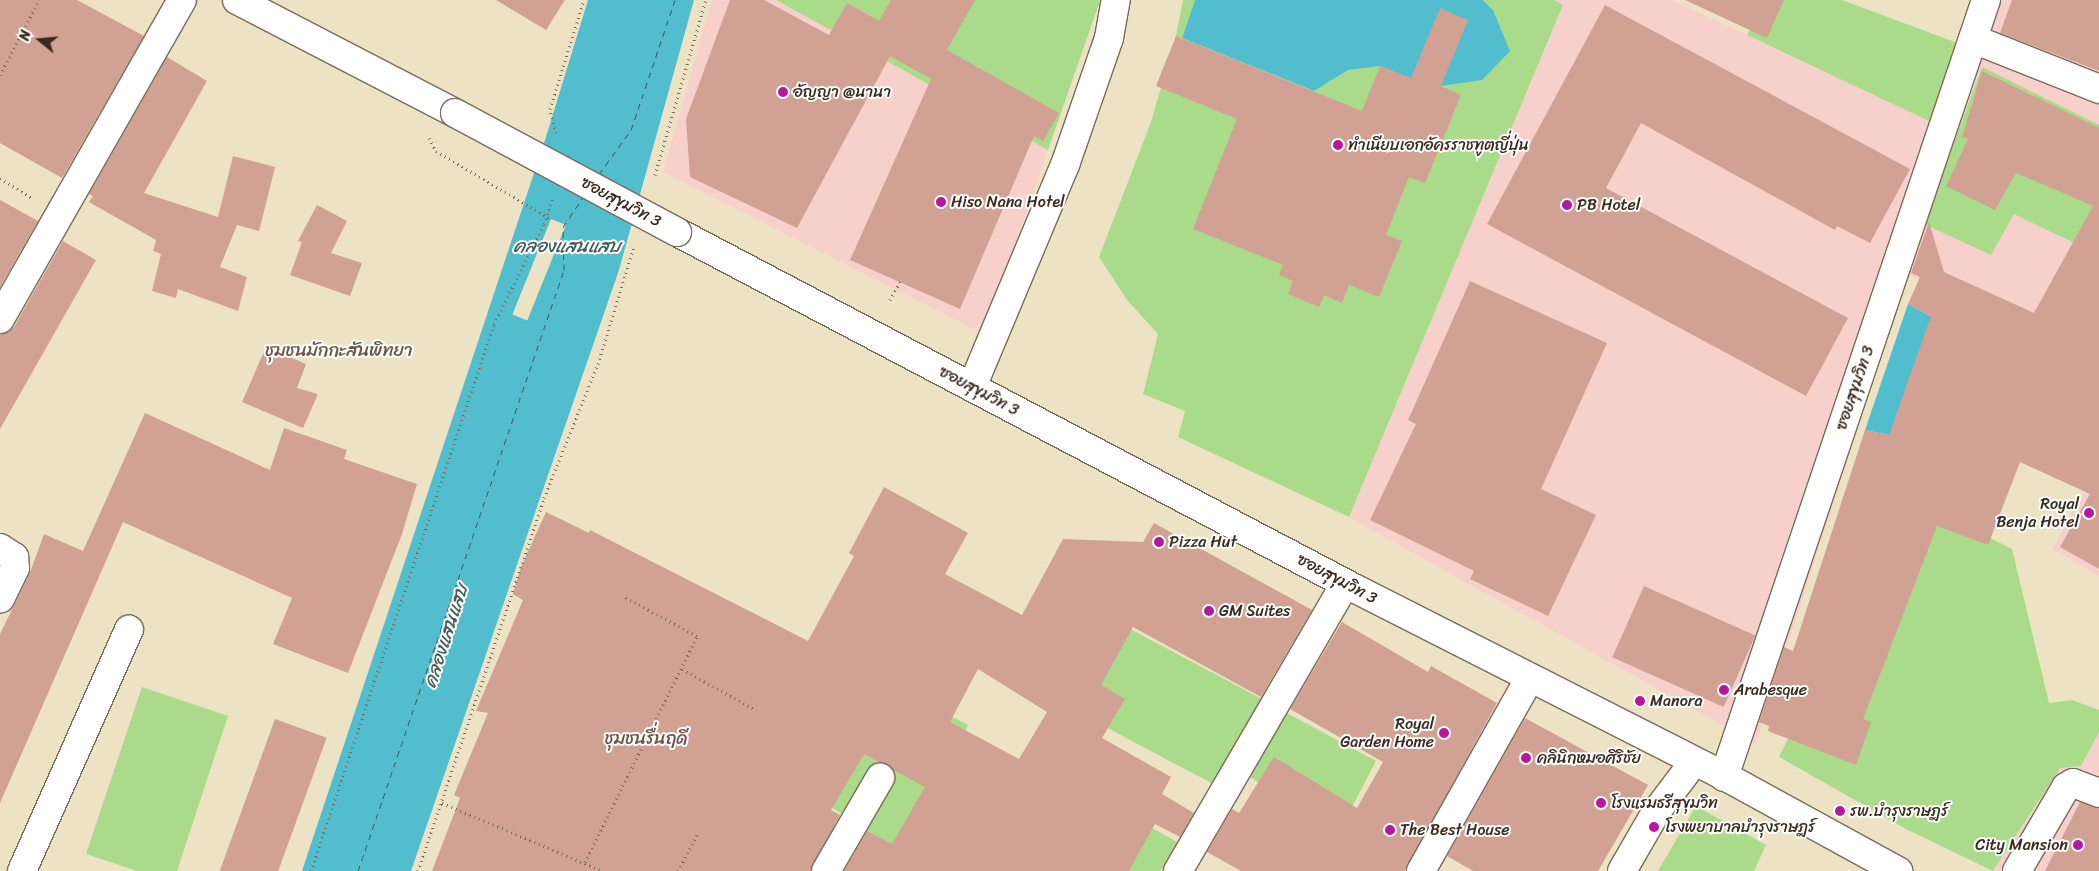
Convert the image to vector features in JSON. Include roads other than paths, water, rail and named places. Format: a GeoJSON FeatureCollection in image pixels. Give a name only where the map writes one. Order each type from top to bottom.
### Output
{"type":"FeatureCollection","features":[{"type":"Feature","properties":{"kind":"street"},"geometry":{"type":"LineString","coordinates":[[0,319],[182,0]]}},
{"type":"Feature","properties":{"kind":"street","name":"ซอยสุขุมวิท 3"},"geometry":{"type":"LineString","coordinates":[[237,0],[455,113],[1345,584],[1692,763],[1724,777],[1898,871]]}},
{"type":"Feature","properties":{"kind":"street"},"geometry":{"type":"LineString","coordinates":[[972,387],[1065,165],[1109,38],[1116,0]]}},
{"type":"Feature","properties":{"kind":"street","name":"ซอยสุขุมวิท 3"},"geometry":{"type":"LineString","coordinates":[[1724,777],[1986,0]]}},
{"type":"Feature","properties":{"kind":"street"},"geometry":{"type":"LineString","coordinates":[[1973,39],[2099,90]]}},
{"type":"Feature","properties":{"kind":"street"},"geometry":{"type":"LineString","coordinates":[[0,548],[14,557],[14,568],[0,599]]}},
{"type":"Feature","properties":{"kind":"street"},"geometry":{"type":"LineString","coordinates":[[1178,871],[1345,584]]}},
{"type":"Feature","properties":{"kind":"street"},"geometry":{"type":"LineString","coordinates":[[22,871],[128,630]]}},
{"type":"Feature","properties":{"kind":"street"},"geometry":{"type":"LineString","coordinates":[[1421,871],[1529,679]]}},
{"type":"Feature","properties":{"kind":"street"},"geometry":{"type":"LineString","coordinates":[[1622,871],[1656,812],[1692,763]]}},
{"type":"Feature","properties":{"kind":"street"},"geometry":{"type":"LineString","coordinates":[[826,871],[880,778]]}},
{"type":"Feature","properties":{"kind":"street"},"geometry":{"type":"LineString","coordinates":[[2017,871],[2066,787],[2073,783],[2099,793]]}},
{"type":"Feature","properties":{"kind":"water","name":"คลองแสนแสบ"},"geometry":{"type":"Polygon","coordinates":[[[588,0],[694,0],[619,270],[411,871],[302,871],[546,137],[588,0]]]}},
{"type":"Feature","properties":{"kind":"water"},"geometry":{"type":"Polygon","coordinates":[[[1195,0],[1483,0],[1493,10],[1510,51],[1482,80],[1441,86],[1420,82],[1380,66],[1348,70],[1314,91],[1182,38],[1195,0]]]}},
{"type":"Feature","properties":{"kind":"water"},"geometry":{"type":"Polygon","coordinates":[[[1908,304],[2003,355],[1889,435],[1865,430],[1908,304]]]}},
{"type":"Feature","properties":{"kind":"place","name":"อัญญา @นานา"},"geometry":{"type":"Point","coordinates":[783,92]}},
{"type":"Feature","properties":{"kind":"place","name":"ทำเนียบเอกอัครราชทูตญี่ปุ่น"},"geometry":{"type":"Point","coordinates":[1338,145]}},
{"type":"Feature","properties":{"kind":"place","name":"Hiso Nana Hotel"},"geometry":{"type":"Point","coordinates":[941,202]}},
{"type":"Feature","properties":{"kind":"place","name":"PB Hotel"},"geometry":{"type":"Point","coordinates":[1567,205]}},
{"type":"Feature","properties":{"kind":"place","name":"Royal Benja Hotel"},"geometry":{"type":"Point","coordinates":[2089,513]}},
{"type":"Feature","properties":{"kind":"place","name":"Pizza Hut"},"geometry":{"type":"Point","coordinates":[1159,542]}},
{"type":"Feature","properties":{"kind":"place","name":"GM Suites"},"geometry":{"type":"Point","coordinates":[1209,611]}},
{"type":"Feature","properties":{"kind":"place","name":"Arabesque"},"geometry":{"type":"Point","coordinates":[1724,690]}},
{"type":"Feature","properties":{"kind":"place","name":"Manora"},"geometry":{"type":"Point","coordinates":[1640,701]}},
{"type":"Feature","properties":{"kind":"place","name":"Royal Garden Home"},"geometry":{"type":"Point","coordinates":[1444,733]}},
{"type":"Feature","properties":{"kind":"place","name":"คลินิกหมอศิริชัย"},"geometry":{"type":"Point","coordinates":[1526,758]}},
{"type":"Feature","properties":{"kind":"place","name":"โรงแรมธรีสุขุมวิท"},"geometry":{"type":"Point","coordinates":[1601,803]}},
{"type":"Feature","properties":{"kind":"place","name":"รพ.บำรุงราษฎร์"},"geometry":{"type":"Point","coordinates":[1840,811]}},
{"type":"Feature","properties":{"kind":"place","name":"โรงพยาบาลบำรุงราษฎร์"},"geometry":{"type":"Point","coordinates":[1654,827]}},
{"type":"Feature","properties":{"kind":"place","name":"The Best House"},"geometry":{"type":"Point","coordinates":[1390,830]}},
{"type":"Feature","properties":{"kind":"place","name":"City Mansion"},"geometry":{"type":"Point","coordinates":[2078,845]}},
{"type":"Feature","properties":{"kind":"district","name":"ชุมชนมักกะสันพิทยา"},"geometry":{"type":"Point","coordinates":[339,350]}},
{"type":"Feature","properties":{"kind":"district","name":"ชุมชนรื่นฤดี"},"geometry":{"type":"Point","coordinates":[646,738]}}]}
